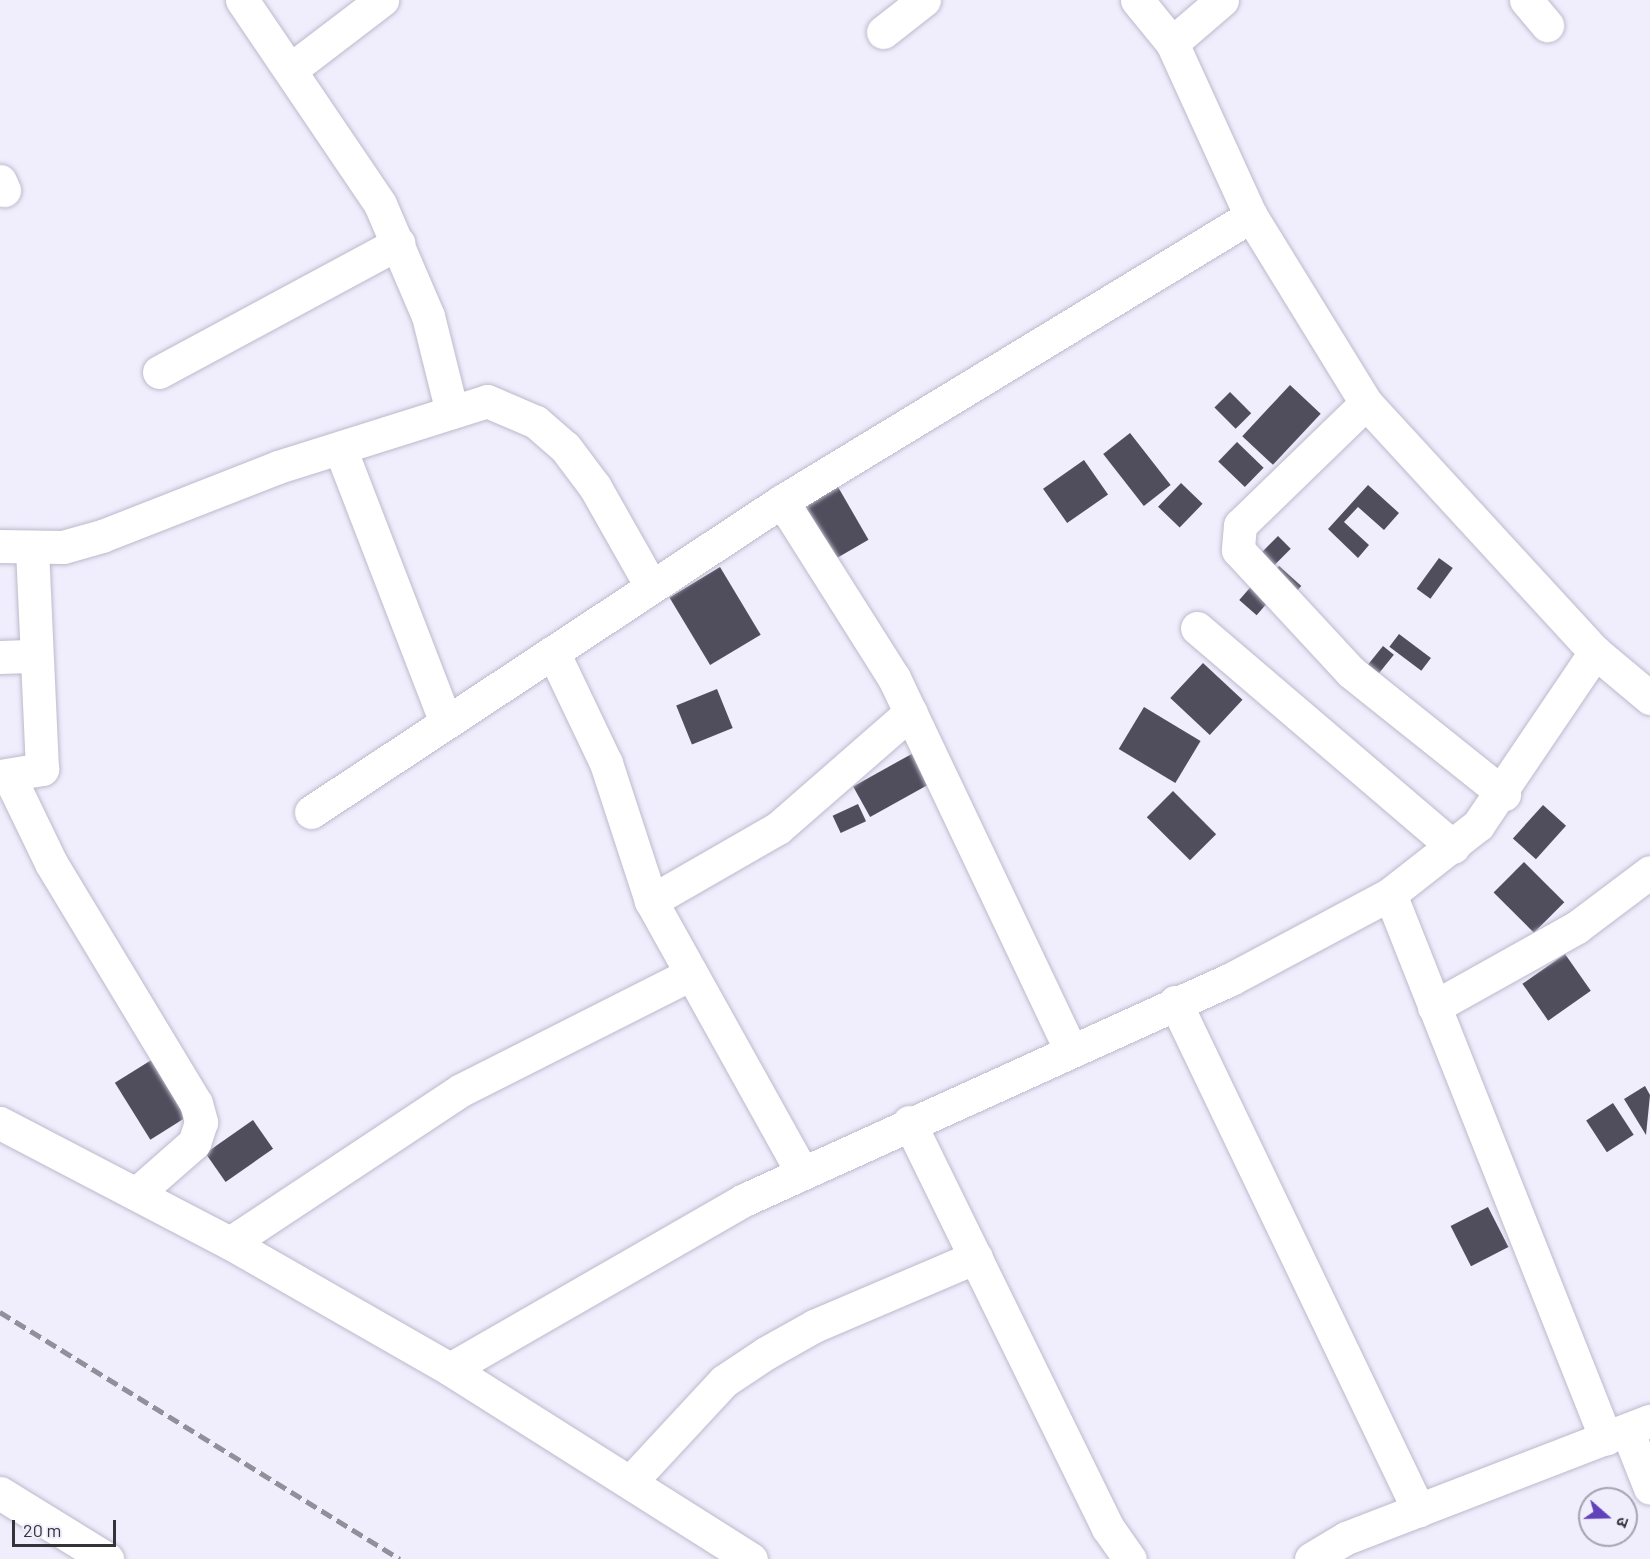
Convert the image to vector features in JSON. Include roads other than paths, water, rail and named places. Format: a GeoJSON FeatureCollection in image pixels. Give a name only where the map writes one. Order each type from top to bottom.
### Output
{"type":"FeatureCollection","features":[{"type":"Feature","properties":{"kind":"street"},"geometry":{"type":"LineString","coordinates":[[242,0],[380,204],[399,243],[428,316],[452,412]]}},
{"type":"Feature","properties":{"kind":"street"},"geometry":{"type":"LineString","coordinates":[[290,70],[382,0]]}},
{"type":"Feature","properties":{"kind":"street"},"geometry":{"type":"LineString","coordinates":[[883,32],[924,0]]}},
{"type":"Feature","properties":{"kind":"street"},"geometry":{"type":"LineString","coordinates":[[1137,0],[1172,43],[1251,216],[1366,403],[1595,652],[1650,698]]}},
{"type":"Feature","properties":{"kind":"street"},"geometry":{"type":"LineString","coordinates":[[1172,43],[1222,0]]}},
{"type":"Feature","properties":{"kind":"street"},"geometry":{"type":"LineString","coordinates":[[1526,0],[1547,25]]}},
{"type":"Feature","properties":{"kind":"street"},"geometry":{"type":"LineString","coordinates":[[311,813],[782,501],[1251,216]]}},
{"type":"Feature","properties":{"kind":"street"},"geometry":{"type":"LineString","coordinates":[[159,372],[399,243]]}},
{"type":"Feature","properties":{"kind":"street"},"geometry":{"type":"LineString","coordinates":[[137,1193],[194,1143],[201,1122],[196,1103],[51,863],[5,776],[42,769],[36,656],[16,547],[63,547],[102,536],[340,448],[487,401],[507,406],[558,441],[595,487],[651,586]]}},
{"type":"Feature","properties":{"kind":"street"},"geometry":{"type":"LineString","coordinates":[[1366,403],[1240,525],[1238,550],[1351,672],[1504,794]]}},
{"type":"Feature","properties":{"kind":"street"},"geometry":{"type":"LineString","coordinates":[[340,448],[446,722]]}},
{"type":"Feature","properties":{"kind":"street"},"geometry":{"type":"LineString","coordinates":[[782,501],[911,712],[1071,1050]]}},
{"type":"Feature","properties":{"kind":"street"},"geometry":{"type":"LineString","coordinates":[[1197,628],[1453,847]]}},
{"type":"Feature","properties":{"kind":"street"},"geometry":{"type":"LineString","coordinates":[[553,652],[606,763],[651,901],[801,1171]]}},
{"type":"Feature","properties":{"kind":"street"},"geometry":{"type":"LineString","coordinates":[[450,1369],[646,1252],[801,1171],[1175,1002],[1231,979],[1390,894],[1453,847],[1504,794],[1595,652]]}},
{"type":"Feature","properties":{"kind":"street"},"geometry":{"type":"LineString","coordinates":[[0,657],[36,656]]}},
{"type":"Feature","properties":{"kind":"street"},"geometry":{"type":"LineString","coordinates":[[651,901],[778,828],[911,712]]}},
{"type":"Feature","properties":{"kind":"street"},"geometry":{"type":"LineString","coordinates":[[1434,1007],[1577,927],[1650,872]]}},
{"type":"Feature","properties":{"kind":"street"},"geometry":{"type":"LineString","coordinates":[[1390,894],[1434,1007],[1628,1430],[1650,1488]]}},
{"type":"Feature","properties":{"kind":"street"},"geometry":{"type":"LineString","coordinates":[[230,1243],[461,1090],[691,974]]}},
{"type":"Feature","properties":{"kind":"street"},"geometry":{"type":"LineString","coordinates":[[1175,1002],[1419,1511]]}},
{"type":"Feature","properties":{"kind":"street"},"geometry":{"type":"LineString","coordinates":[[909,1122],[1108,1528],[1130,1559]]}},
{"type":"Feature","properties":{"kind":"street"},"geometry":{"type":"LineString","coordinates":[[0,1123],[230,1243],[450,1369],[633,1479],[751,1559]]}},
{"type":"Feature","properties":{"kind":"street"},"geometry":{"type":"LineString","coordinates":[[633,1479],[724,1381],[766,1353],[814,1326],[976,1257]]}},
{"type":"Feature","properties":{"kind":"street"},"geometry":{"type":"LineString","coordinates":[[1321,1556],[1419,1511],[1628,1430]]}},
{"type":"Feature","properties":{"kind":"street"},"geometry":{"type":"LineString","coordinates":[[0,1492],[106,1559]]}},
{"type":"Feature","properties":{"kind":"railway"},"geometry":{"type":"LineString","coordinates":[[0,1312],[400,1559]]}}]}
